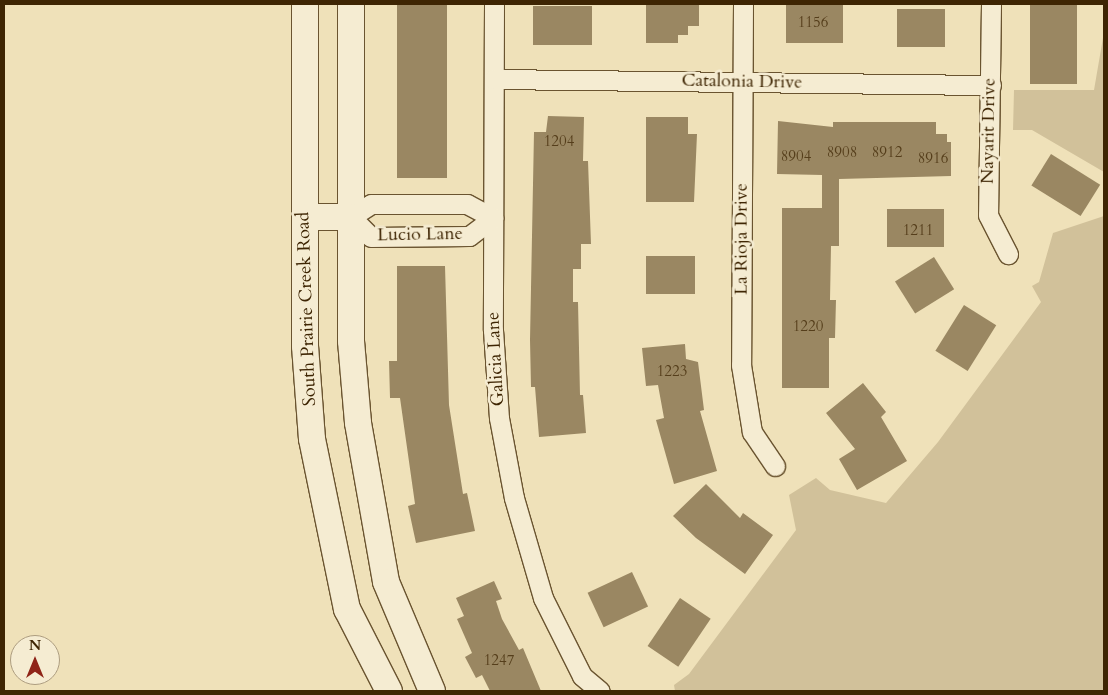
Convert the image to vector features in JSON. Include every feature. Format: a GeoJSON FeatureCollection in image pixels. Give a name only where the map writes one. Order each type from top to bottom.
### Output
{"type":"FeatureCollection","features":[{"type":"Feature","properties":{"kind":"main road","name":"South Prairie Creek Road"},"geometry":{"type":"LineString","coordinates":[[305,4],[304,346],[312,439],[347,609],[388,691]]}},
{"type":"Feature","properties":{"kind":"main road"},"geometry":{"type":"LineString","coordinates":[[351,4],[351,341],[358,423],[386,582],[432,691]]}},
{"type":"Feature","properties":{"kind":"main road"},"geometry":{"type":"LineString","coordinates":[[304,217],[351,217]]}},
{"type":"Feature","properties":{"kind":"street","name":"Galicia Lane"},"geometry":{"type":"LineString","coordinates":[[494,4],[493,330],[499,418],[514,498],[543,598],[582,676],[600,691]]}},
{"type":"Feature","properties":{"kind":"street","name":"La Rioja Drive"},"geometry":{"type":"LineString","coordinates":[[743,4],[741,365],[752,432],[775,466]]}},
{"type":"Feature","properties":{"kind":"street","name":"Nayarit Drive"},"geometry":{"type":"LineString","coordinates":[[991,4],[988,215],[1008,254]]}},
{"type":"Feature","properties":{"kind":"street","name":"Catalonia Drive"},"geometry":{"type":"LineString","coordinates":[[494,79],[990,85]]}},
{"type":"Feature","properties":{"kind":"street","name":"Lucio Lane"},"geometry":{"type":"LineString","coordinates":[[371,204],[467,204],[493,218],[469,236],[371,237],[351,217],[371,204]]}},
{"type":"Feature","properties":{"kind":"shaded area"},"geometry":{"type":"Polygon","coordinates":[[[1104,32],[1104,172],[1032,130],[1013,130],[1014,90],[1094,90],[1104,32]]]}},
{"type":"Feature","properties":{"kind":"shaded area"},"geometry":{"type":"Polygon","coordinates":[[[1104,216],[1104,691],[675,691],[674,685],[689,674],[796,530],[789,495],[816,478],[830,490],[886,503],[938,442],[1041,302],[1032,286],[1039,282],[1053,233],[1104,216]]]}},
{"type":"Feature","properties":{"kind":"building"},"geometry":{"type":"Polygon","coordinates":[[[397,4],[447,4],[447,178],[397,178],[397,4]]]}},
{"type":"Feature","properties":{"kind":"building"},"geometry":{"type":"Polygon","coordinates":[[[646,4],[699,4],[699,26],[688,26],[688,35],[678,35],[678,43],[646,43],[646,4]]]}},
{"type":"Feature","properties":{"kind":"building"},"geometry":{"type":"Polygon","coordinates":[[[1030,4],[1077,4],[1077,84],[1030,84],[1030,4]]]}},
{"type":"Feature","properties":{"kind":"building"},"geometry":{"type":"Polygon","coordinates":[[[786,5],[843,5],[843,43],[786,43],[786,5]]]}},
{"type":"Feature","properties":{"kind":"building"},"geometry":{"type":"Polygon","coordinates":[[[533,6],[592,6],[592,45],[533,45],[533,6]]]}},
{"type":"Feature","properties":{"kind":"building"},"geometry":{"type":"Polygon","coordinates":[[[897,9],[945,9],[945,47],[897,47],[897,9]]]}},
{"type":"Feature","properties":{"kind":"building"},"geometry":{"type":"Polygon","coordinates":[[[548,116],[584,117],[583,161],[588,161],[591,244],[581,244],[581,269],[573,269],[573,302],[578,302],[580,395],[583,395],[586,433],[539,437],[535,387],[531,387],[530,340],[534,132],[546,132],[548,116]]]}},
{"type":"Feature","properties":{"kind":"building"},"geometry":{"type":"Polygon","coordinates":[[[646,117],[688,117],[688,134],[697,134],[694,202],[646,202],[646,117]]]}},
{"type":"Feature","properties":{"kind":"building"},"geometry":{"type":"Polygon","coordinates":[[[778,121],[833,127],[833,122],[936,122],[936,134],[947,134],[947,142],[951,142],[951,176],[839,179],[839,246],[831,246],[830,300],[836,300],[835,338],[829,338],[829,388],[782,388],[782,208],[822,208],[822,175],[777,174],[778,121]]]}},
{"type":"Feature","properties":{"kind":"building"},"geometry":{"type":"Polygon","coordinates":[[[1051,154],[1100,185],[1081,216],[1031,185],[1051,154]]]}},
{"type":"Feature","properties":{"kind":"building"},"geometry":{"type":"Polygon","coordinates":[[[887,209],[944,209],[944,247],[887,247],[887,209]]]}},
{"type":"Feature","properties":{"kind":"building"},"geometry":{"type":"Polygon","coordinates":[[[646,256],[695,256],[695,294],[646,294],[646,256]]]}},
{"type":"Feature","properties":{"kind":"building"},"geometry":{"type":"Polygon","coordinates":[[[934,257],[954,289],[915,314],[895,281],[934,257]]]}},
{"type":"Feature","properties":{"kind":"building"},"geometry":{"type":"Polygon","coordinates":[[[397,266],[445,266],[449,405],[463,494],[467,493],[475,531],[416,543],[408,506],[415,504],[400,398],[390,398],[389,361],[397,361],[397,266]]]}},
{"type":"Feature","properties":{"kind":"building"},"geometry":{"type":"Polygon","coordinates":[[[964,305],[996,325],[968,371],[935,351],[964,305]]]}},
{"type":"Feature","properties":{"kind":"building"},"geometry":{"type":"Polygon","coordinates":[[[685,344],[686,359],[698,362],[704,410],[700,411],[717,471],[674,484],[656,420],[664,418],[658,385],[646,386],[642,348],[685,344]]]}},
{"type":"Feature","properties":{"kind":"building"},"geometry":{"type":"Polygon","coordinates":[[[863,383],[886,412],[881,417],[907,461],[857,490],[839,459],[855,449],[826,413],[863,383]]]}},
{"type":"Feature","properties":{"kind":"building"},"geometry":{"type":"Polygon","coordinates":[[[706,484],[740,518],[743,513],[773,535],[745,574],[696,538],[673,516],[706,484]]]}},
{"type":"Feature","properties":{"kind":"building"},"geometry":{"type":"Polygon","coordinates":[[[632,572],[648,606],[604,627],[588,593],[632,572]]]}},
{"type":"Feature","properties":{"kind":"building"},"geometry":{"type":"Polygon","coordinates":[[[494,581],[502,599],[496,601],[502,619],[519,650],[523,648],[541,691],[490,691],[482,675],[476,678],[465,657],[472,653],[457,619],[464,616],[456,598],[494,581]]]}},
{"type":"Feature","properties":{"kind":"building"},"geometry":{"type":"Polygon","coordinates":[[[680,598],[711,619],[678,667],[648,646],[680,598]]]}}]}
